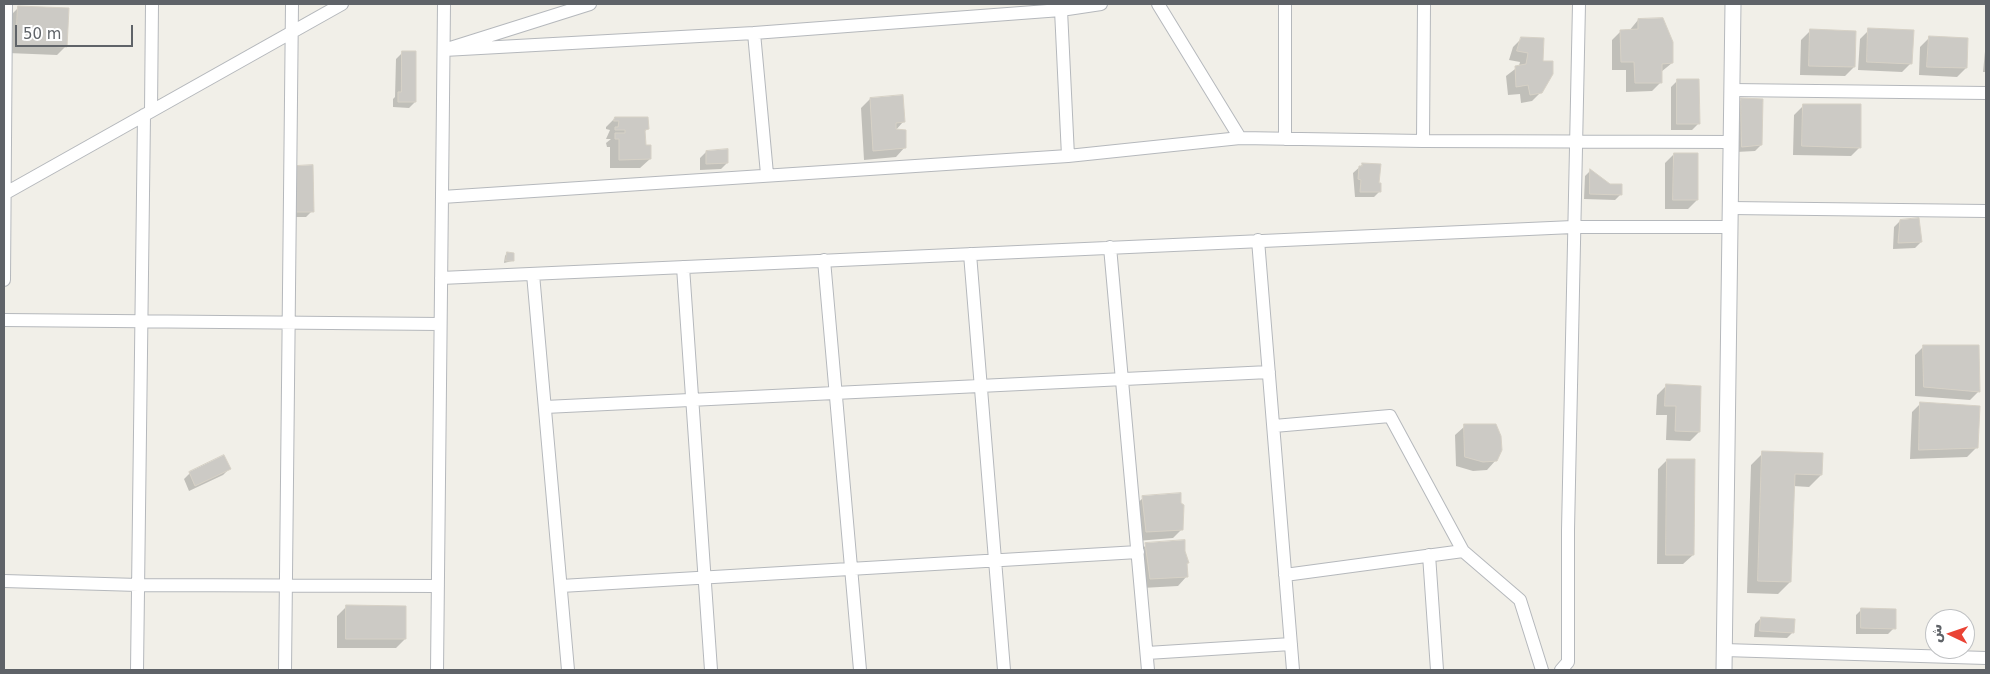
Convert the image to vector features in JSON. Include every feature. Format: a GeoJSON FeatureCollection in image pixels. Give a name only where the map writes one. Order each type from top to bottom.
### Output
{"type":"FeatureCollection","features":[{"type":"Feature","properties":{"kind":"street"},"geometry":{"type":"LineString","coordinates":[[4,280],[6,4]]}},
{"type":"Feature","properties":{"kind":"street"},"geometry":{"type":"LineString","coordinates":[[137,670],[142,320],[152,4]]}},
{"type":"Feature","properties":{"kind":"street"},"geometry":{"type":"LineString","coordinates":[[285,670],[292,4]]}},
{"type":"Feature","properties":{"kind":"street"},"geometry":{"type":"LineString","coordinates":[[4,193],[342,4]]}},
{"type":"Feature","properties":{"kind":"street"},"geometry":{"type":"LineString","coordinates":[[438,670],[444,4]]}},
{"type":"Feature","properties":{"kind":"street"},"geometry":{"type":"LineString","coordinates":[[444,50],[590,4]]}},
{"type":"Feature","properties":{"kind":"street"},"geometry":{"type":"LineString","coordinates":[[444,50],[754,33],[1061,10],[1101,4]]}},
{"type":"Feature","properties":{"kind":"street"},"geometry":{"type":"LineString","coordinates":[[1158,4],[1240,138]]}},
{"type":"Feature","properties":{"kind":"street"},"geometry":{"type":"LineString","coordinates":[[1285,4],[1285,139]]}},
{"type":"Feature","properties":{"kind":"street"},"geometry":{"type":"LineString","coordinates":[[1423,141],[1424,4]]}},
{"type":"Feature","properties":{"kind":"street"},"geometry":{"type":"LineString","coordinates":[[1561,670],[1568,662],[1574,140],[1578,4]]}},
{"type":"Feature","properties":{"kind":"street"},"geometry":{"type":"LineString","coordinates":[[1724,670],[1733,4]]}},
{"type":"Feature","properties":{"kind":"street"},"geometry":{"type":"LineString","coordinates":[[1061,10],[1068,156]]}},
{"type":"Feature","properties":{"kind":"street"},"geometry":{"type":"LineString","coordinates":[[754,33],[767,174]]}},
{"type":"Feature","properties":{"kind":"street"},"geometry":{"type":"LineString","coordinates":[[1732,90],[1986,93]]}},
{"type":"Feature","properties":{"kind":"street"},"geometry":{"type":"LineString","coordinates":[[442,197],[767,174],[1068,156],[1240,138],[1423,141],[1732,142]]}},
{"type":"Feature","properties":{"kind":"street"},"geometry":{"type":"LineString","coordinates":[[1730,208],[1986,212]]}},
{"type":"Feature","properties":{"kind":"street"},"geometry":{"type":"LineString","coordinates":[[441,278],[1573,227],[1730,227]]}},
{"type":"Feature","properties":{"kind":"street"},"geometry":{"type":"LineString","coordinates":[[1258,240],[1293,670]]}},
{"type":"Feature","properties":{"kind":"street"},"geometry":{"type":"LineString","coordinates":[[1110,247],[1148,670]]}},
{"type":"Feature","properties":{"kind":"street"},"geometry":{"type":"LineString","coordinates":[[970,254],[1004,670]]}},
{"type":"Feature","properties":{"kind":"street"},"geometry":{"type":"LineString","coordinates":[[824,260],[860,670]]}},
{"type":"Feature","properties":{"kind":"street"},"geometry":{"type":"LineString","coordinates":[[683,267],[711,670]]}},
{"type":"Feature","properties":{"kind":"street"},"geometry":{"type":"LineString","coordinates":[[533,274],[568,670]]}},
{"type":"Feature","properties":{"kind":"street"},"geometry":{"type":"LineString","coordinates":[[4,320],[440,324]]}},
{"type":"Feature","properties":{"kind":"street"},"geometry":{"type":"LineString","coordinates":[[545,407],[1269,372]]}},
{"type":"Feature","properties":{"kind":"street"},"geometry":{"type":"LineString","coordinates":[[1274,426],[1390,416],[1463,551],[1520,600],[1542,670]]}},
{"type":"Feature","properties":{"kind":"street"},"geometry":{"type":"LineString","coordinates":[[1286,575],[1463,551]]}},
{"type":"Feature","properties":{"kind":"street"},"geometry":{"type":"LineString","coordinates":[[561,586],[1138,552]]}},
{"type":"Feature","properties":{"kind":"street"},"geometry":{"type":"LineString","coordinates":[[1429,555],[1437,670]]}},
{"type":"Feature","properties":{"kind":"street"},"geometry":{"type":"LineString","coordinates":[[4,581],[138,585],[438,586]]}},
{"type":"Feature","properties":{"kind":"street"},"geometry":{"type":"LineString","coordinates":[[1147,653],[1291,644]]}},
{"type":"Feature","properties":{"kind":"street"},"geometry":{"type":"LineString","coordinates":[[1724,650],[1986,658]]}},
{"type":"Feature","properties":{"kind":"building"},"geometry":{"type":"Polygon","coordinates":[[[18,6],[69,8],[67,47],[16,45],[18,6]]]}},
{"type":"Feature","properties":{"kind":"building"},"geometry":{"type":"Polygon","coordinates":[[[1663,18],[1673,42],[1673,63],[1662,64],[1662,83],[1635,83],[1634,62],[1621,62],[1620,30],[1638,29],[1638,19],[1663,18]]]}},
{"type":"Feature","properties":{"kind":"building"},"geometry":{"type":"Polygon","coordinates":[[[1868,28],[1914,30],[1912,64],[1867,62],[1868,28]]]}},
{"type":"Feature","properties":{"kind":"building"},"geometry":{"type":"Polygon","coordinates":[[[1810,29],[1856,31],[1855,67],[1809,66],[1810,29]]]}},
{"type":"Feature","properties":{"kind":"building"},"geometry":{"type":"Polygon","coordinates":[[[1929,36],[1968,38],[1967,68],[1927,67],[1929,36]]]}},
{"type":"Feature","properties":{"kind":"building"},"geometry":{"type":"Polygon","coordinates":[[[1521,37],[1544,38],[1543,61],[1553,61],[1553,74],[1542,93],[1530,95],[1528,85],[1516,87],[1515,66],[1526,64],[1528,53],[1517,51],[1521,37]]]}},
{"type":"Feature","properties":{"kind":"building"},"geometry":{"type":"Polygon","coordinates":[[[402,51],[416,51],[416,102],[398,102],[398,92],[401,92],[402,51]]]}},
{"type":"Feature","properties":{"kind":"building"},"geometry":{"type":"Polygon","coordinates":[[[1677,79],[1699,79],[1700,124],[1677,124],[1677,79]]]}},
{"type":"Feature","properties":{"kind":"building"},"geometry":{"type":"Polygon","coordinates":[[[903,95],[905,122],[896,123],[896,129],[906,130],[906,148],[873,151],[870,98],[903,95]]]}},
{"type":"Feature","properties":{"kind":"building"},"geometry":{"type":"Polygon","coordinates":[[[1741,98],[1763,99],[1762,145],[1742,147],[1741,98]]]}},
{"type":"Feature","properties":{"kind":"building"},"geometry":{"type":"Polygon","coordinates":[[[1803,104],[1861,104],[1861,148],[1802,146],[1803,104]]]}},
{"type":"Feature","properties":{"kind":"building"},"geometry":{"type":"Polygon","coordinates":[[[615,117],[648,117],[649,129],[645,130],[646,145],[651,145],[651,159],[619,160],[619,139],[615,139],[615,133],[625,133],[625,130],[615,130],[615,127],[618,127],[619,121],[614,121],[615,117]]]}},
{"type":"Feature","properties":{"kind":"building"},"geometry":{"type":"Polygon","coordinates":[[[728,149],[728,163],[706,164],[706,151],[728,149]]]}},
{"type":"Feature","properties":{"kind":"building"},"geometry":{"type":"Polygon","coordinates":[[[1674,153],[1698,153],[1698,200],[1673,200],[1674,153]]]}},
{"type":"Feature","properties":{"kind":"building"},"geometry":{"type":"Polygon","coordinates":[[[1362,163],[1381,164],[1379,183],[1381,183],[1381,192],[1360,192],[1361,180],[1358,179],[1359,166],[1362,166],[1362,163]]]}},
{"type":"Feature","properties":{"kind":"building"},"geometry":{"type":"Polygon","coordinates":[[[313,165],[314,212],[296,212],[296,166],[313,165]]]}},
{"type":"Feature","properties":{"kind":"building"},"geometry":{"type":"Polygon","coordinates":[[[1590,169],[1610,184],[1622,184],[1622,195],[1590,194],[1590,169]]]}},
{"type":"Feature","properties":{"kind":"building"},"geometry":{"type":"Polygon","coordinates":[[[1919,218],[1922,242],[1898,243],[1900,220],[1919,218]]]}},
{"type":"Feature","properties":{"kind":"building"},"geometry":{"type":"Polygon","coordinates":[[[507,252],[514,253],[514,261],[506,261],[507,252]]]}},
{"type":"Feature","properties":{"kind":"building"},"geometry":{"type":"Polygon","coordinates":[[[1923,345],[1979,345],[1980,392],[1924,387],[1923,345]]]}},
{"type":"Feature","properties":{"kind":"building"},"geometry":{"type":"Polygon","coordinates":[[[1666,384],[1701,386],[1700,432],[1675,431],[1676,406],[1665,406],[1666,384]]]}},
{"type":"Feature","properties":{"kind":"building"},"geometry":{"type":"Polygon","coordinates":[[[1920,402],[1980,406],[1978,448],[1919,450],[1920,402]]]}},
{"type":"Feature","properties":{"kind":"building"},"geometry":{"type":"Polygon","coordinates":[[[1464,424],[1496,424],[1501,436],[1502,450],[1497,461],[1483,462],[1465,457],[1464,424]]]}},
{"type":"Feature","properties":{"kind":"building"},"geometry":{"type":"Polygon","coordinates":[[[1762,451],[1823,453],[1822,475],[1795,474],[1791,582],[1758,581],[1762,451]]]}},
{"type":"Feature","properties":{"kind":"building"},"geometry":{"type":"Polygon","coordinates":[[[224,455],[231,469],[195,486],[189,472],[224,455]]]}},
{"type":"Feature","properties":{"kind":"building"},"geometry":{"type":"Polygon","coordinates":[[[1667,459],[1695,459],[1694,555],[1666,555],[1667,459]]]}},
{"type":"Feature","properties":{"kind":"building"},"geometry":{"type":"Polygon","coordinates":[[[1181,493],[1181,503],[1184,505],[1183,530],[1146,532],[1142,496],[1181,493]]]}},
{"type":"Feature","properties":{"kind":"building"},"geometry":{"type":"Polygon","coordinates":[[[1185,540],[1185,551],[1189,563],[1187,563],[1188,577],[1150,579],[1145,543],[1185,540]]]}},
{"type":"Feature","properties":{"kind":"building"},"geometry":{"type":"Polygon","coordinates":[[[346,605],[406,606],[406,639],[346,639],[346,605]]]}},
{"type":"Feature","properties":{"kind":"building"},"geometry":{"type":"Polygon","coordinates":[[[1861,608],[1896,609],[1896,629],[1861,628],[1861,608]]]}},
{"type":"Feature","properties":{"kind":"building"},"geometry":{"type":"Polygon","coordinates":[[[1761,617],[1795,619],[1794,633],[1760,631],[1761,617]]]}}]}
